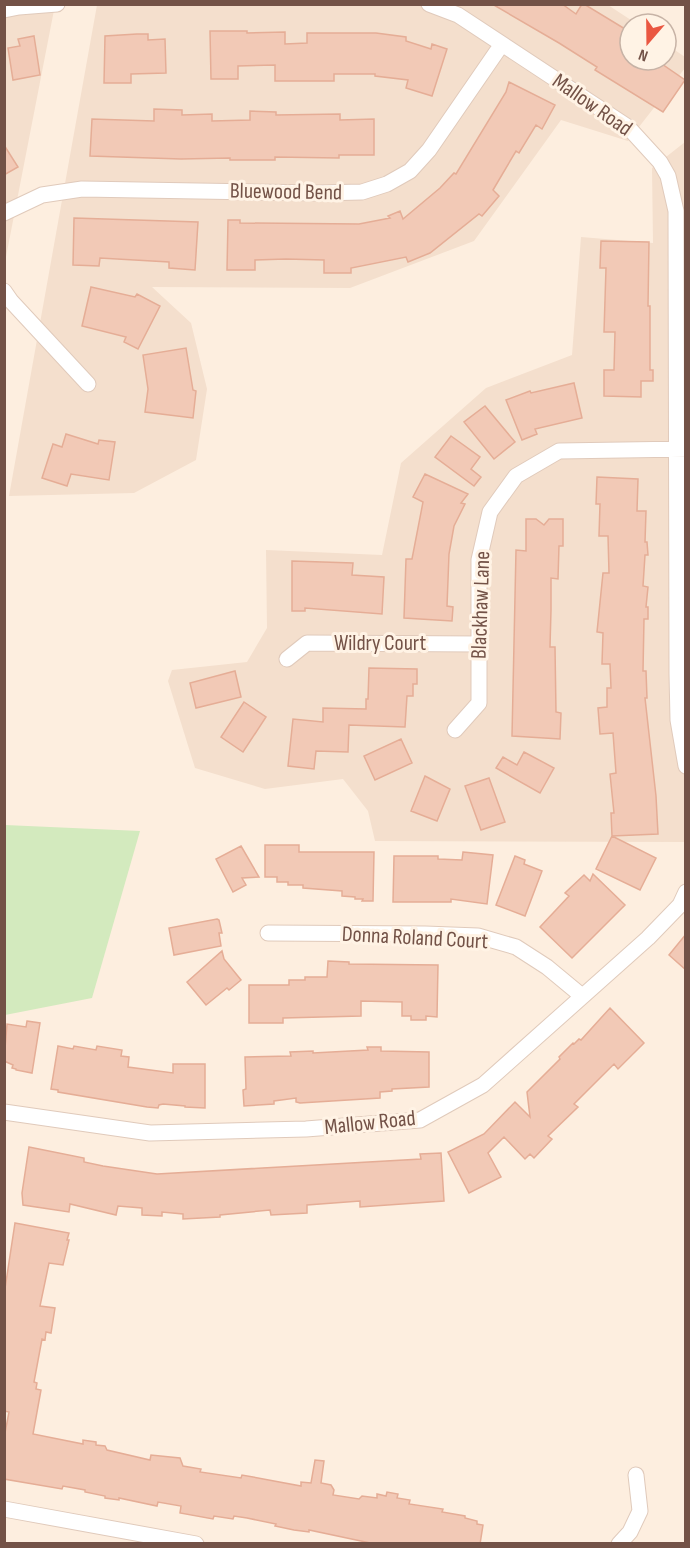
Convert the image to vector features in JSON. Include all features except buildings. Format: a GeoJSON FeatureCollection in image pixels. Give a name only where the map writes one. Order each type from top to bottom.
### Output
{"type":"FeatureCollection","features":[{"type":"Feature","properties":{"kind":"street"},"geometry":{"type":"LineString","coordinates":[[4,10],[57,4]]}},
{"type":"Feature","properties":{"kind":"street","name":"Mallow Road"},"geometry":{"type":"LineString","coordinates":[[429,4],[458,15],[628,127],[660,162],[668,176],[676,211],[681,449],[677,686],[678,720],[686,766]]}},
{"type":"Feature","properties":{"kind":"street","name":"Bluewood Bend"},"geometry":{"type":"LineString","coordinates":[[4,213],[42,195],[82,189],[330,193],[362,192],[387,184],[410,171],[429,150],[502,44]]}},
{"type":"Feature","properties":{"kind":"street"},"geometry":{"type":"LineString","coordinates":[[4,291],[88,384]]}},
{"type":"Feature","properties":{"kind":"street","name":"Blackhaw Lane"},"geometry":{"type":"LineString","coordinates":[[455,730],[479,703],[479,560],[490,512],[516,476],[559,451],[681,449]]}},
{"type":"Feature","properties":{"kind":"street","name":"Wildry Court"},"geometry":{"type":"LineString","coordinates":[[287,659],[307,643],[479,644]]}},
{"type":"Feature","properties":{"kind":"street","name":"Mallow Road"},"geometry":{"type":"LineString","coordinates":[[4,1112],[150,1133],[306,1129],[420,1120],[483,1085],[648,938],[680,905],[686,892]]}},
{"type":"Feature","properties":{"kind":"street","name":"Donna Roland Court"},"geometry":{"type":"LineString","coordinates":[[268,933],[478,936],[516,947],[547,967],[582,996]]}},
{"type":"Feature","properties":{"kind":"street"},"geometry":{"type":"LineString","coordinates":[[619,1544],[630,1532],[640,1511],[636,1475]]}},
{"type":"Feature","properties":{"kind":"street"},"geometry":{"type":"LineString","coordinates":[[4,1509],[117,1537],[196,1544]]}},
{"type":"Feature","properties":{"kind":"shaded area"},"geometry":{"type":"Polygon","coordinates":[[[5,5],[55,5],[5,262],[5,5]]]}},
{"type":"Feature","properties":{"kind":"shaded area"},"geometry":{"type":"Polygon","coordinates":[[[97,5],[608,5],[619,12],[618,72],[678,72],[678,52],[685,57],[685,68],[628,141],[561,120],[474,241],[350,288],[152,287],[191,323],[207,389],[196,460],[134,493],[9,496],[97,5]]]}},
{"type":"Feature","properties":{"kind":"shaded area"},"geometry":{"type":"Polygon","coordinates":[[[685,142],[685,842],[375,841],[368,811],[343,779],[265,789],[195,768],[168,681],[172,670],[247,662],[267,628],[266,550],[382,555],[401,463],[486,388],[572,355],[581,237],[653,243],[652,168],[685,142]]]}},
{"type":"Feature","properties":{"kind":"green space"},"geometry":{"type":"Polygon","coordinates":[[[5,825],[140,831],[92,998],[5,1015],[5,825]]]}}]}
